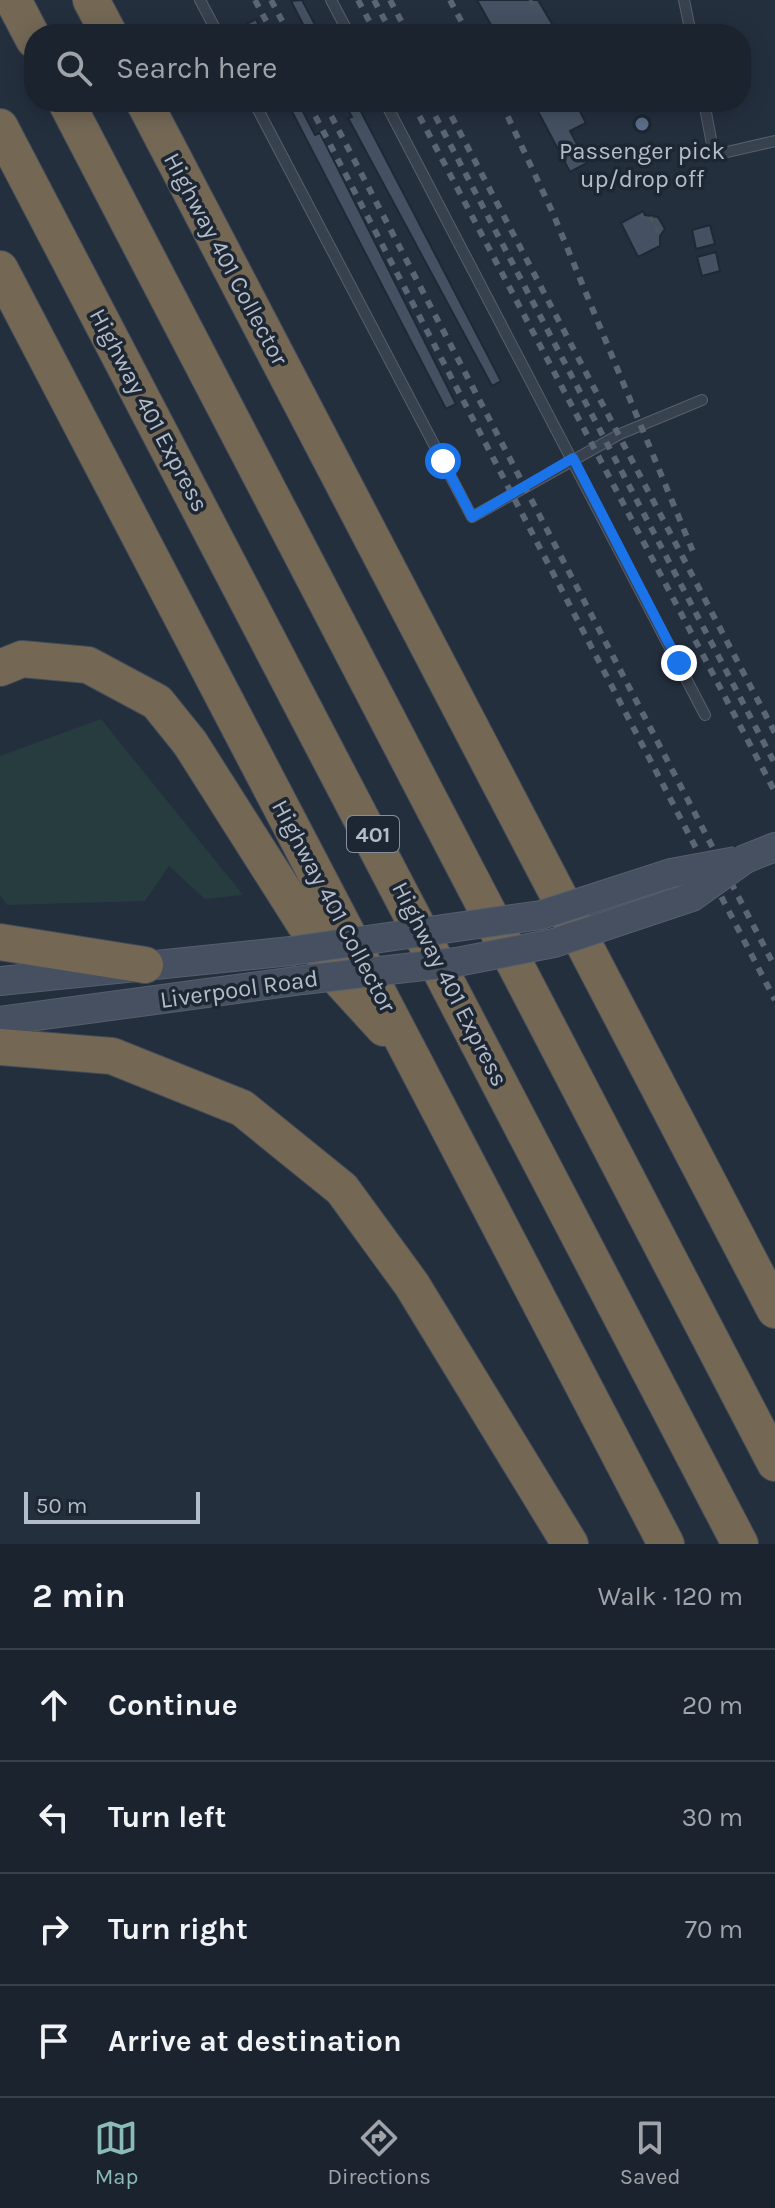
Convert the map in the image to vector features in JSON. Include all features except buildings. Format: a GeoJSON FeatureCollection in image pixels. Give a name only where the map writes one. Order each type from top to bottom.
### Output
{"type":"FeatureCollection","features":[{"type":"Feature","properties":{"kind":"highway"},"geometry":{"type":"LineString","coordinates":[[13,0],[26,24]]}},
{"type":"Feature","properties":{"kind":"highway"},"geometry":{"type":"LineString","coordinates":[[91,0],[104,24]]}},
{"type":"Feature","properties":{"kind":"highway","name":"401"},"geometry":{"type":"LineString","coordinates":[[71,112],[775,1463]]}},
{"type":"Feature","properties":{"kind":"highway","name":"Highway 401 Collector"},"geometry":{"type":"LineString","coordinates":[[149,112],[775,1310]]}},
{"type":"Feature","properties":{"kind":"highway","name":"Highway 401 Express"},"geometry":{"type":"LineString","coordinates":[[0,127],[740,1544]]}},
{"type":"Feature","properties":{"kind":"highway","name":"Highway 401 Collector"},"geometry":{"type":"LineString","coordinates":[[0,269],[666,1544]]}},
{"type":"Feature","properties":{"kind":"highway"},"geometry":{"type":"LineString","coordinates":[[0,668],[22,659],[88,665],[157,702],[190,743],[341,981],[417,1065]]}},
{"type":"Feature","properties":{"kind":"highway"},"geometry":{"type":"LineString","coordinates":[[0,942],[145,965]]}},
{"type":"Feature","properties":{"kind":"highway"},"geometry":{"type":"LineString","coordinates":[[0,1047],[112,1056],[242,1108],[342,1189],[412,1285],[570,1544]]}},
{"type":"Feature","properties":{"kind":"main road","name":"Liverpool Road"},"geometry":{"type":"LineString","coordinates":[[0,981],[291,951],[541,915],[671,873],[745,859],[775,847]]}},
{"type":"Feature","properties":{"kind":"main road","name":"Liverpool Road"},"geometry":{"type":"LineString","coordinates":[[0,1021],[457,962],[554,943],[692,897],[745,859]]}},
{"type":"Feature","properties":{"kind":"lane"},"geometry":{"type":"LineString","coordinates":[[200,0],[213,24]]}},
{"type":"Feature","properties":{"kind":"lane"},"geometry":{"type":"LineString","coordinates":[[331,0],[344,24]]}},
{"type":"Feature","properties":{"kind":"lane"},"geometry":{"type":"LineString","coordinates":[[684,0],[689,24]]}},
{"type":"Feature","properties":{"kind":"lane"},"geometry":{"type":"LineString","coordinates":[[259,112],[472,517],[573,458],[639,424],[702,400]]}},
{"type":"Feature","properties":{"kind":"lane"},"geometry":{"type":"LineString","coordinates":[[390,112],[705,715]]}},
{"type":"Feature","properties":{"kind":"lane"},"geometry":{"type":"LineString","coordinates":[[706,112],[714,155],[775,141]]}},
{"type":"Feature","properties":{"kind":"path"},"geometry":{"type":"LineString","coordinates":[[530,0],[536,11]]}},
{"type":"Feature","properties":{"kind":"path"},"geometry":{"type":"LineString","coordinates":[[650,217],[660,236]]}},
{"type":"Feature","properties":{"kind":"green space"},"geometry":{"type":"Polygon","coordinates":[[[101,719],[243,895],[205,899],[169,866],[145,901],[7,905],[0,895],[0,756],[101,719]]]}},
{"type":"Feature","properties":{"kind":"railway"},"geometry":{"type":"LineString","coordinates":[[255,0],[268,24]]}},
{"type":"Feature","properties":{"kind":"railway"},"geometry":{"type":"LineString","coordinates":[[271,0],[284,24]]}},
{"type":"Feature","properties":{"kind":"railway"},"geometry":{"type":"LineString","coordinates":[[358,0],[371,24]]}},
{"type":"Feature","properties":{"kind":"railway"},"geometry":{"type":"LineString","coordinates":[[374,0],[387,24]]}},
{"type":"Feature","properties":{"kind":"railway"},"geometry":{"type":"LineString","coordinates":[[390,0],[403,24]]}},
{"type":"Feature","properties":{"kind":"railway"},"geometry":{"type":"LineString","coordinates":[[450,0],[463,24]]}},
{"type":"Feature","properties":{"kind":"railway"},"geometry":{"type":"LineString","coordinates":[[313,112],[775,1000]]}},
{"type":"Feature","properties":{"kind":"railway"},"geometry":{"type":"LineString","coordinates":[[329,112],[775,967]]}},
{"type":"Feature","properties":{"kind":"railway"},"geometry":{"type":"LineString","coordinates":[[417,112],[775,792]]}},
{"type":"Feature","properties":{"kind":"railway"},"geometry":{"type":"LineString","coordinates":[[433,112],[775,764]]}},
{"type":"Feature","properties":{"kind":"railway"},"geometry":{"type":"LineString","coordinates":[[449,112],[775,733]]}},
{"type":"Feature","properties":{"kind":"railway"},"geometry":{"type":"LineString","coordinates":[[506,112],[552,211],[694,554]]}},
{"type":"Feature","properties":{"kind":"place","name":"Passenger pick up/drop off"},"geometry":{"type":"Point","coordinates":[642,124]}},
{"type":"Feature","properties":{"kind":"route"},"geometry":{"type":"LineString","coordinates":[[443,461],[472,517],[547,476],[573,458],[679,663]]}}]}
